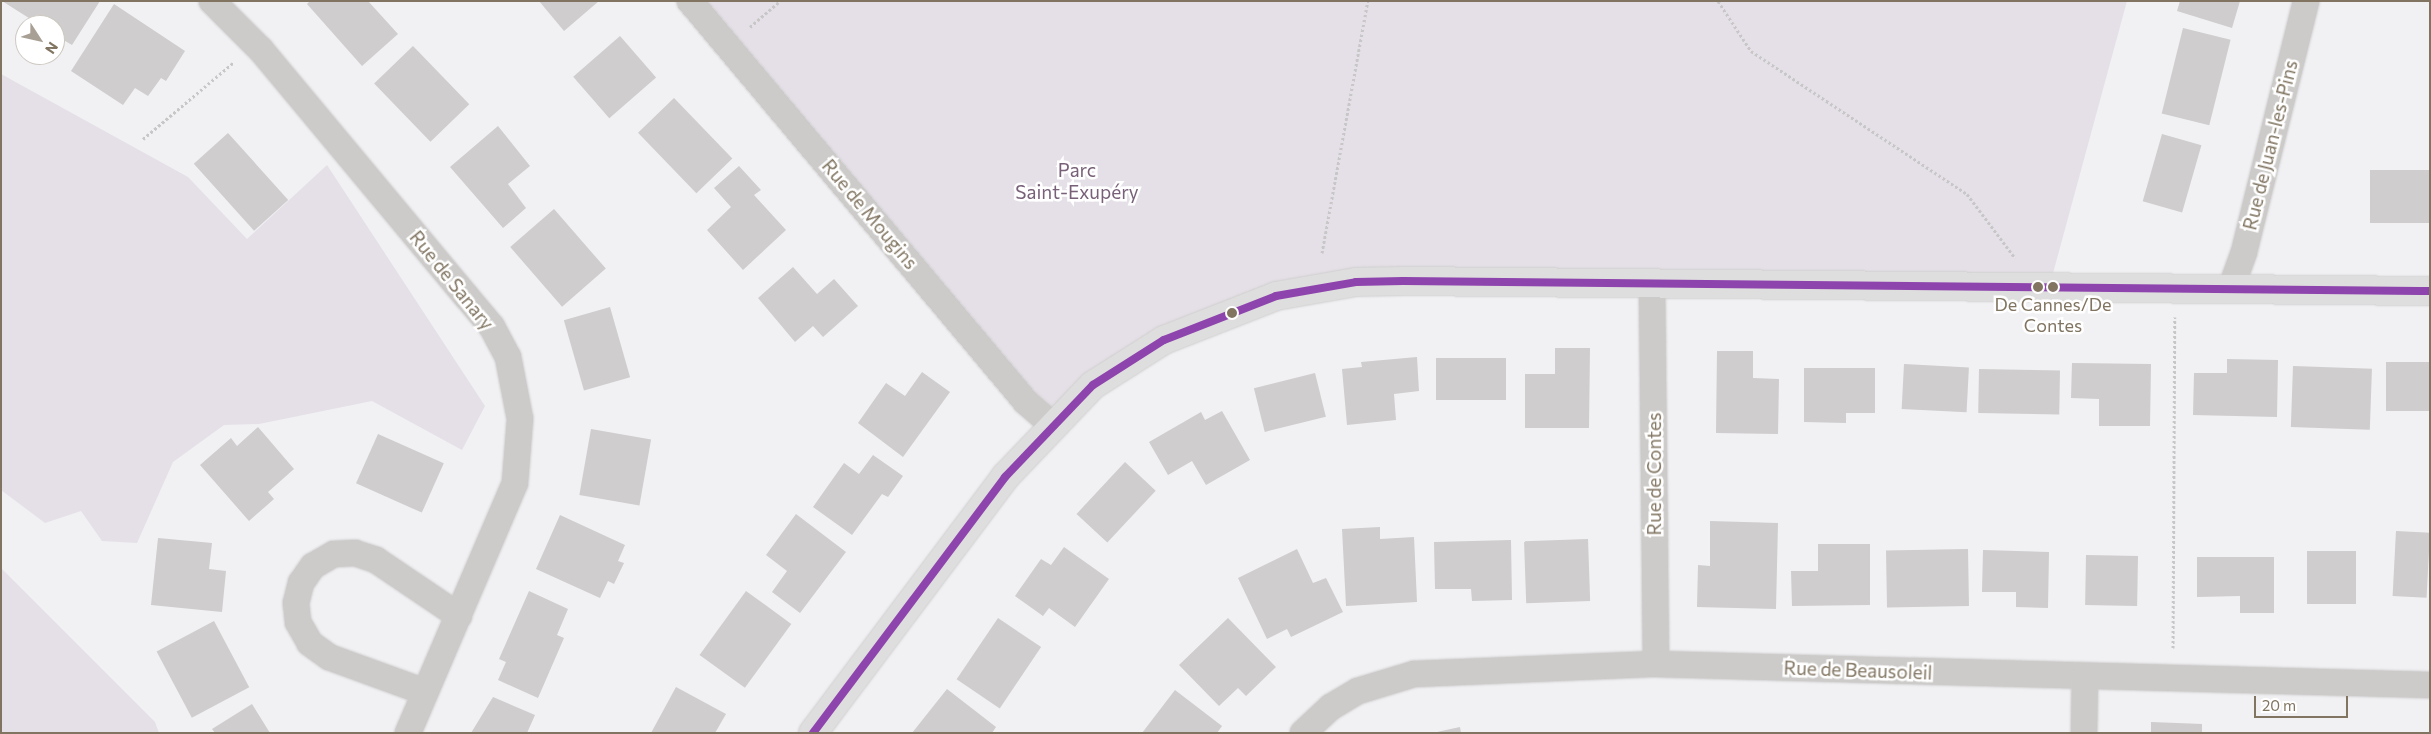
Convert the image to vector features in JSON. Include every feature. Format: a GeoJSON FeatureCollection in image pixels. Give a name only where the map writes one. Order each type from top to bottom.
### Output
{"type":"FeatureCollection","features":[{"type":"Feature","properties":{"kind":"street","name":"Rue de Sanary"},"geometry":{"type":"LineString","coordinates":[[212,1],[255,44],[492,327],[508,357],[520,419],[515,483],[408,733]]}},
{"type":"Feature","properties":{"kind":"street","name":"Rue de Mougins"},"geometry":{"type":"LineString","coordinates":[[690,1],[729,45],[1026,402],[1052,425]]}},
{"type":"Feature","properties":{"kind":"street","name":"Rue de Juan-les-Pins"},"geometry":{"type":"LineString","coordinates":[[2231,288],[2244,252],[2306,1]]}},
{"type":"Feature","properties":{"kind":"street"},"geometry":{"type":"LineString","coordinates":[[813,733],[1005,476],[1052,425],[1093,385],[1128,359],[1196,325],[1276,296],[1356,282],[2430,291]]}},
{"type":"Feature","properties":{"kind":"street","name":"Rue de Contes"},"geometry":{"type":"LineString","coordinates":[[1652,283],[1656,664]]}},
{"type":"Feature","properties":{"kind":"street"},"geometry":{"type":"LineString","coordinates":[[425,692],[329,657],[310,643],[298,622],[296,603],[301,583],[314,566],[334,554],[355,553],[376,560],[459,616]]}},
{"type":"Feature","properties":{"kind":"street","name":"Rue de Beausoleil"},"geometry":{"type":"LineString","coordinates":[[1303,733],[1331,708],[1358,691],[1414,674],[1656,664],[2430,685]]}},
{"type":"Feature","properties":{"kind":"street"},"geometry":{"type":"LineString","coordinates":[[2084,733],[2085,677]]}},
{"type":"Feature","properties":{"kind":"path"},"geometry":{"type":"LineString","coordinates":[[729,45],[780,1]]}},
{"type":"Feature","properties":{"kind":"path"},"geometry":{"type":"LineString","coordinates":[[1322,253],[1368,1]]}},
{"type":"Feature","properties":{"kind":"path"},"geometry":{"type":"LineString","coordinates":[[1718,1],[1751,51],[1967,194],[2014,255],[2023,288]]}},
{"type":"Feature","properties":{"kind":"path"},"geometry":{"type":"LineString","coordinates":[[142,139],[255,44]]}},
{"type":"Feature","properties":{"kind":"path"},"geometry":{"type":"LineString","coordinates":[[2173,678],[2175,316]]}},
{"type":"Feature","properties":{"kind":"green space","name":"Parc Saint-Exupéry"},"geometry":{"type":"Polygon","coordinates":[[[690,1],[2127,1],[2049,288],[1403,281],[1233,311],[1052,425],[690,1]]]}},
{"type":"Feature","properties":{"kind":"green space"},"geometry":{"type":"Polygon","coordinates":[[[1,74],[188,177],[247,239],[327,165],[485,406],[462,450],[372,401],[259,424],[224,425],[173,462],[137,543],[102,541],[81,511],[45,523],[1,490],[1,74]]]}},
{"type":"Feature","properties":{"kind":"green space"},"geometry":{"type":"Polygon","coordinates":[[[1,568],[155,722],[159,733],[1,733],[1,568]]]}},
{"type":"Feature","properties":{"kind":"building"},"geometry":{"type":"Polygon","coordinates":[[[2,1],[100,1],[72,45],[65,41],[65,15],[24,15],[2,1]]]}},
{"type":"Feature","properties":{"kind":"building"},"geometry":{"type":"Polygon","coordinates":[[[310,1],[368,1],[398,34],[362,66],[307,4],[310,1]]]}},
{"type":"Feature","properties":{"kind":"building"},"geometry":{"type":"Polygon","coordinates":[[[539,1],[599,1],[564,31],[539,1]]]}},
{"type":"Feature","properties":{"kind":"building"},"geometry":{"type":"Polygon","coordinates":[[[2180,1],[2240,1],[2232,28],[2177,11],[2180,1]]]}},
{"type":"Feature","properties":{"kind":"building"},"geometry":{"type":"Polygon","coordinates":[[[114,4],[185,51],[166,81],[161,78],[148,96],[135,88],[123,105],[71,71],[114,4]]]}},
{"type":"Feature","properties":{"kind":"building"},"geometry":{"type":"Polygon","coordinates":[[[2183,28],[2231,40],[2209,125],[2162,113],[2183,28]]]}},
{"type":"Feature","properties":{"kind":"building"},"geometry":{"type":"Polygon","coordinates":[[[620,36],[656,78],[609,118],[573,77],[620,36]]]}},
{"type":"Feature","properties":{"kind":"building"},"geometry":{"type":"Polygon","coordinates":[[[413,46],[469,104],[430,142],[374,84],[413,46]]]}},
{"type":"Feature","properties":{"kind":"building"},"geometry":{"type":"Polygon","coordinates":[[[674,98],[732,158],[696,193],[638,133],[674,98]]]}},
{"type":"Feature","properties":{"kind":"building"},"geometry":{"type":"Polygon","coordinates":[[[498,126],[530,166],[508,184],[526,208],[503,228],[450,167],[498,126]]]}},
{"type":"Feature","properties":{"kind":"building"},"geometry":{"type":"Polygon","coordinates":[[[228,133],[288,200],[254,231],[194,164],[228,133]]]}},
{"type":"Feature","properties":{"kind":"building"},"geometry":{"type":"Polygon","coordinates":[[[2162,134],[2201,145],[2182,213],[2143,201],[2162,134]]]}},
{"type":"Feature","properties":{"kind":"building"},"geometry":{"type":"Polygon","coordinates":[[[739,166],[761,190],[754,195],[786,230],[743,270],[707,230],[731,207],[714,188],[739,166]]]}},
{"type":"Feature","properties":{"kind":"building"},"geometry":{"type":"Polygon","coordinates":[[[2370,170],[2430,170],[2430,223],[2370,223],[2370,170]]]}},
{"type":"Feature","properties":{"kind":"building"},"geometry":{"type":"Polygon","coordinates":[[[554,209],[606,269],[562,307],[510,247],[554,209]]]}},
{"type":"Feature","properties":{"kind":"building"},"geometry":{"type":"Polygon","coordinates":[[[793,267],[817,294],[834,279],[858,306],[823,337],[813,326],[795,342],[758,298],[793,267]]]}},
{"type":"Feature","properties":{"kind":"building"},"geometry":{"type":"Polygon","coordinates":[[[610,307],[630,377],[584,390],[564,320],[610,307]]]}},
{"type":"Feature","properties":{"kind":"building"},"geometry":{"type":"Polygon","coordinates":[[[1555,348],[1590,348],[1589,428],[1525,428],[1525,374],[1555,374],[1555,348]]]}},
{"type":"Feature","properties":{"kind":"building"},"geometry":{"type":"Polygon","coordinates":[[[1717,351],[1753,351],[1753,378],[1779,379],[1778,434],[1716,433],[1717,351]]]}},
{"type":"Feature","properties":{"kind":"building"},"geometry":{"type":"Polygon","coordinates":[[[1417,357],[1419,391],[1394,394],[1396,420],[1347,425],[1342,369],[1362,367],[1361,362],[1417,357]]]}},
{"type":"Feature","properties":{"kind":"building"},"geometry":{"type":"Polygon","coordinates":[[[1436,358],[1506,358],[1506,400],[1436,400],[1436,358]]]}},
{"type":"Feature","properties":{"kind":"building"},"geometry":{"type":"Polygon","coordinates":[[[2227,359],[2278,360],[2277,417],[2193,415],[2194,373],[2227,373],[2227,359]]]}},
{"type":"Feature","properties":{"kind":"building"},"geometry":{"type":"Polygon","coordinates":[[[2386,362],[2430,362],[2430,411],[2386,411],[2386,362]]]}},
{"type":"Feature","properties":{"kind":"building"},"geometry":{"type":"Polygon","coordinates":[[[2072,363],[2151,364],[2150,426],[2099,426],[2099,399],[2071,398],[2072,363]]]}},
{"type":"Feature","properties":{"kind":"building"},"geometry":{"type":"Polygon","coordinates":[[[1904,364],[1969,367],[1967,412],[1902,409],[1904,364]]]}},
{"type":"Feature","properties":{"kind":"building"},"geometry":{"type":"Polygon","coordinates":[[[2293,366],[2372,369],[2370,430],[2291,427],[2293,366]]]}},
{"type":"Feature","properties":{"kind":"building"},"geometry":{"type":"Polygon","coordinates":[[[1804,368],[1875,368],[1875,413],[1846,413],[1846,423],[1804,422],[1804,368]]]}},
{"type":"Feature","properties":{"kind":"building"},"geometry":{"type":"Polygon","coordinates":[[[1979,369],[2060,370],[2059,414],[1978,413],[1979,369]]]}},
{"type":"Feature","properties":{"kind":"building"},"geometry":{"type":"Polygon","coordinates":[[[922,372],[950,392],[903,457],[858,423],[886,383],[905,396],[922,372]]]}},
{"type":"Feature","properties":{"kind":"building"},"geometry":{"type":"Polygon","coordinates":[[[1315,373],[1326,417],[1265,432],[1254,388],[1315,373]]]}},
{"type":"Feature","properties":{"kind":"building"},"geometry":{"type":"Polygon","coordinates":[[[1222,411],[1250,460],[1206,485],[1192,461],[1168,475],[1149,442],[1201,412],[1205,420],[1222,411]]]}},
{"type":"Feature","properties":{"kind":"building"},"geometry":{"type":"Polygon","coordinates":[[[258,427],[294,469],[268,492],[274,499],[249,521],[200,465],[231,438],[237,446],[258,427]]]}},
{"type":"Feature","properties":{"kind":"building"},"geometry":{"type":"Polygon","coordinates":[[[591,429],[651,440],[639,506],[579,495],[591,429]]]}},
{"type":"Feature","properties":{"kind":"building"},"geometry":{"type":"Polygon","coordinates":[[[378,434],[444,463],[422,513],[356,483],[378,434]]]}},
{"type":"Feature","properties":{"kind":"building"},"geometry":{"type":"Polygon","coordinates":[[[873,455],[903,476],[888,497],[882,494],[852,535],[813,507],[844,463],[859,474],[873,455]]]}},
{"type":"Feature","properties":{"kind":"building"},"geometry":{"type":"Polygon","coordinates":[[[1125,462],[1156,491],[1107,543],[1077,514],[1125,462]]]}},
{"type":"Feature","properties":{"kind":"building"},"geometry":{"type":"Polygon","coordinates":[[[796,514],[846,552],[800,613],[772,592],[787,571],[766,555],[796,514]]]}},
{"type":"Feature","properties":{"kind":"building"},"geometry":{"type":"Polygon","coordinates":[[[560,515],[625,545],[618,561],[624,563],[614,584],[608,581],[600,598],[536,569],[560,515]]]}},
{"type":"Feature","properties":{"kind":"building"},"geometry":{"type":"Polygon","coordinates":[[[1710,521],[1778,523],[1776,609],[1697,607],[1698,565],[1710,566],[1710,521]]]}},
{"type":"Feature","properties":{"kind":"building"},"geometry":{"type":"Polygon","coordinates":[[[1380,527],[1380,539],[1414,537],[1417,602],[1346,606],[1342,529],[1380,527]]]}},
{"type":"Feature","properties":{"kind":"building"},"geometry":{"type":"Polygon","coordinates":[[[2396,531],[2430,533],[2427,598],[2393,596],[2396,531]]]}},
{"type":"Feature","properties":{"kind":"building"},"geometry":{"type":"Polygon","coordinates":[[[158,538],[212,543],[209,569],[226,571],[222,612],[151,605],[158,538]]]}},
{"type":"Feature","properties":{"kind":"building"},"geometry":{"type":"Polygon","coordinates":[[[1588,539],[1590,601],[1526,603],[1524,541],[1588,539]]]}},
{"type":"Feature","properties":{"kind":"building"},"geometry":{"type":"Polygon","coordinates":[[[1511,540],[1512,600],[1472,601],[1471,589],[1435,589],[1434,542],[1511,540]]]}},
{"type":"Feature","properties":{"kind":"building"},"geometry":{"type":"Polygon","coordinates":[[[1818,544],[1870,544],[1870,605],[1792,606],[1791,571],[1818,571],[1818,544]]]}},
{"type":"Feature","properties":{"kind":"building"},"geometry":{"type":"Polygon","coordinates":[[[1064,547],[1109,579],[1075,627],[1049,608],[1043,616],[1015,596],[1041,559],[1051,565],[1064,547]]]}},
{"type":"Feature","properties":{"kind":"building"},"geometry":{"type":"Polygon","coordinates":[[[1297,549],[1313,583],[1326,578],[1343,612],[1291,637],[1287,629],[1267,639],[1238,578],[1297,549]]]}},
{"type":"Feature","properties":{"kind":"building"},"geometry":{"type":"Polygon","coordinates":[[[1968,549],[1969,606],[1887,607],[1886,550],[1968,549]]]}},
{"type":"Feature","properties":{"kind":"building"},"geometry":{"type":"Polygon","coordinates":[[[1983,550],[2049,552],[2048,608],[2016,607],[2016,592],[1982,592],[1983,550]]]}},
{"type":"Feature","properties":{"kind":"building"},"geometry":{"type":"Polygon","coordinates":[[[2307,551],[2356,551],[2356,604],[2307,604],[2307,551]]]}},
{"type":"Feature","properties":{"kind":"building"},"geometry":{"type":"Polygon","coordinates":[[[2086,555],[2138,556],[2137,606],[2085,605],[2086,555]]]}},
{"type":"Feature","properties":{"kind":"building"},"geometry":{"type":"Polygon","coordinates":[[[2197,557],[2274,557],[2274,613],[2240,613],[2240,596],[2197,597],[2197,557]]]}},
{"type":"Feature","properties":{"kind":"building"},"geometry":{"type":"Polygon","coordinates":[[[529,591],[568,609],[557,635],[564,638],[538,698],[498,680],[506,662],[499,659],[529,591]]]}},
{"type":"Feature","properties":{"kind":"building"},"geometry":{"type":"Polygon","coordinates":[[[746,591],[791,624],[745,688],[700,655],[746,591]]]}},
{"type":"Feature","properties":{"kind":"building"},"geometry":{"type":"Polygon","coordinates":[[[998,618],[1041,647],[1000,708],[957,679],[998,618]]]}},
{"type":"Feature","properties":{"kind":"building"},"geometry":{"type":"Polygon","coordinates":[[[1228,618],[1276,667],[1246,696],[1238,688],[1219,706],[1179,665],[1228,618]]]}},
{"type":"Feature","properties":{"kind":"building"},"geometry":{"type":"Polygon","coordinates":[[[214,621],[249,687],[192,718],[157,652],[214,621]]]}},
{"type":"Feature","properties":{"kind":"building"},"geometry":{"type":"Polygon","coordinates":[[[676,687],[726,714],[715,733],[651,733],[676,687]]]}},
{"type":"Feature","properties":{"kind":"building"},"geometry":{"type":"Polygon","coordinates":[[[947,689],[996,727],[992,733],[912,733],[947,689]]]}},
{"type":"Feature","properties":{"kind":"building"},"geometry":{"type":"Polygon","coordinates":[[[1175,690],[1222,726],[1217,733],[1142,733],[1175,690]]]}},
{"type":"Feature","properties":{"kind":"building"},"geometry":{"type":"Polygon","coordinates":[[[493,697],[535,715],[527,733],[471,733],[493,697]]]}},
{"type":"Feature","properties":{"kind":"building"},"geometry":{"type":"Polygon","coordinates":[[[252,704],[270,733],[215,733],[212,729],[252,704]]]}},
{"type":"Feature","properties":{"kind":"building"},"geometry":{"type":"Polygon","coordinates":[[[2151,722],[2202,724],[2202,733],[2151,733],[2151,722]]]}},
{"type":"Feature","properties":{"kind":"building"},"geometry":{"type":"Polygon","coordinates":[[[1460,727],[1461,733],[1437,733],[1437,732],[1460,727]]]}},
{"type":"Feature","properties":{"kind":"transit line"},"geometry":{"type":"LineString","coordinates":[[813,733],[1005,477],[1093,385],[1164,340],[1276,296],[1356,282],[1403,281],[2430,291]]}},
{"type":"Feature","properties":{"kind":"place","name":"De Cannes/De Contes"},"geometry":{"type":"Point","coordinates":[2053,287]}}]}
